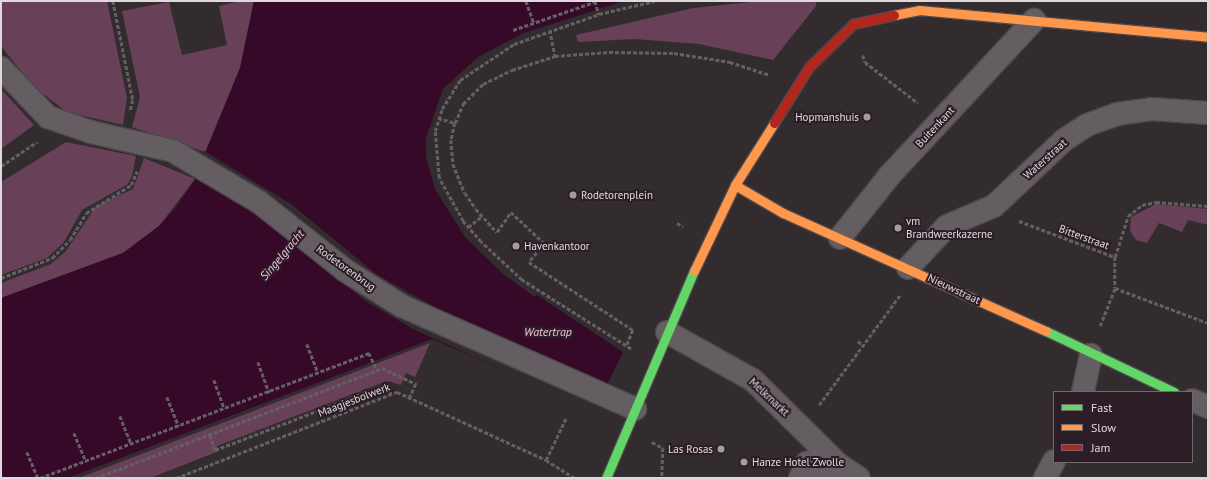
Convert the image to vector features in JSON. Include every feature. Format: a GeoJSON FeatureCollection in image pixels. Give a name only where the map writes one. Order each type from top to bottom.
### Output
{"type":"FeatureCollection","features":[{"type":"Feature","properties":{"kind":"street"},"geometry":{"type":"LineString","coordinates":[[606,478],[667,332],[735,185],[797,84],[827,48],[853,24],[919,10],[1208,37]]}},
{"type":"Feature","properties":{"kind":"street","name":"Buitenkant"},"geometry":{"type":"LineString","coordinates":[[840,238],[890,175],[1034,20]]}},
{"type":"Feature","properties":{"kind":"street","name":"Rodetorenbrug"},"geometry":{"type":"LineString","coordinates":[[1,68],[35,107],[63,124],[173,151],[259,202],[372,289],[443,327],[635,409]]}},
{"type":"Feature","properties":{"kind":"street","name":"Waterstraat"},"geometry":{"type":"LineString","coordinates":[[913,270],[947,226],[994,206],[1064,140],[1087,125],[1117,114],[1152,109],[1208,113]]}},
{"type":"Feature","properties":{"kind":"street","name":"Nieuwstraat"},"geometry":{"type":"LineString","coordinates":[[735,185],[783,213],[913,270],[1091,355],[1172,391]]}},
{"type":"Feature","properties":{"kind":"street","name":"Melkmarkt"},"geometry":{"type":"LineString","coordinates":[[667,332],[753,380],[838,464],[859,478]]}},
{"type":"Feature","properties":{"kind":"street"},"geometry":{"type":"LineString","coordinates":[[1083,391],[1091,355]]}},
{"type":"Feature","properties":{"kind":"street"},"geometry":{"type":"LineString","coordinates":[[1193,400],[1208,407]]}},
{"type":"Feature","properties":{"kind":"street"},"geometry":{"type":"LineString","coordinates":[[800,478],[807,463],[832,478]]}},
{"type":"Feature","properties":{"kind":"street"},"geometry":{"type":"LineString","coordinates":[[1044,478],[1053,463]]}},
{"type":"Feature","properties":{"kind":"path"},"geometry":{"type":"LineString","coordinates":[[113,1],[133,100]]}},
{"type":"Feature","properties":{"kind":"path"},"geometry":{"type":"LineString","coordinates":[[526,1],[534,23]]}},
{"type":"Feature","properties":{"kind":"path"},"geometry":{"type":"LineString","coordinates":[[579,1],[581,6]]}},
{"type":"Feature","properties":{"kind":"path"},"geometry":{"type":"LineString","coordinates":[[513,30],[596,1],[599,14]]}},
{"type":"Feature","properties":{"kind":"path"},"geometry":{"type":"LineString","coordinates":[[655,1],[599,14],[550,30],[514,44],[476,67],[450,94],[438,118],[434,141],[439,178],[468,227],[522,280],[626,347],[656,358]]}},
{"type":"Feature","properties":{"kind":"path"},"geometry":{"type":"LineString","coordinates":[[853,24],[865,62],[941,120]]}},
{"type":"Feature","properties":{"kind":"path"},"geometry":{"type":"LineString","coordinates":[[550,30],[555,56]]}},
{"type":"Feature","properties":{"kind":"path"},"geometry":{"type":"LineString","coordinates":[[626,347],[633,330],[530,262],[545,244],[511,212],[496,232],[465,193],[453,164],[451,140],[455,123],[463,104],[483,84],[512,70],[555,56],[609,52],[674,53],[730,62],[797,84]]}},
{"type":"Feature","properties":{"kind":"path"},"geometry":{"type":"LineString","coordinates":[[438,118],[455,123]]}},
{"type":"Feature","properties":{"kind":"path"},"geometry":{"type":"LineString","coordinates":[[1,166],[63,124]]}},
{"type":"Feature","properties":{"kind":"path"},"geometry":{"type":"LineString","coordinates":[[1,278],[52,258],[70,240],[86,213],[132,185],[136,177]]}},
{"type":"Feature","properties":{"kind":"path"},"geometry":{"type":"LineString","coordinates":[[1115,257],[1128,216],[1142,205],[1156,202],[1208,206]]}},
{"type":"Feature","properties":{"kind":"path","name":"Bitterstraat"},"geometry":{"type":"LineString","coordinates":[[994,206],[1023,223],[1115,257],[1115,288],[1091,355]]}},
{"type":"Feature","properties":{"kind":"path"},"geometry":{"type":"LineString","coordinates":[[468,227],[482,216]]}},
{"type":"Feature","properties":{"kind":"path"},"geometry":{"type":"LineString","coordinates":[[801,428],[863,345],[913,270]]}},
{"type":"Feature","properties":{"kind":"path"},"geometry":{"type":"LineString","coordinates":[[1115,288],[1208,323]]}},
{"type":"Feature","properties":{"kind":"path"},"geometry":{"type":"LineString","coordinates":[[858,341],[863,345]]}},
{"type":"Feature","properties":{"kind":"path"},"geometry":{"type":"LineString","coordinates":[[307,344],[318,373]]}},
{"type":"Feature","properties":{"kind":"path"},"geometry":{"type":"LineString","coordinates":[[27,452],[39,478],[224,408],[269,393],[369,353],[377,370]]}},
{"type":"Feature","properties":{"kind":"path"},"geometry":{"type":"LineString","coordinates":[[258,362],[269,393]]}},
{"type":"Feature","properties":{"kind":"path"},"geometry":{"type":"LineString","coordinates":[[96,478],[382,368],[416,384],[410,397]]}},
{"type":"Feature","properties":{"kind":"path"},"geometry":{"type":"LineString","coordinates":[[214,380],[224,408]]}},
{"type":"Feature","properties":{"kind":"path"},"geometry":{"type":"LineString","coordinates":[[210,435],[215,450],[387,384],[391,394]]}},
{"type":"Feature","properties":{"kind":"path","name":"Maagjesbolwerk"},"geometry":{"type":"LineString","coordinates":[[176,478],[397,392],[546,460],[575,478]]}},
{"type":"Feature","properties":{"kind":"path"},"geometry":{"type":"LineString","coordinates":[[167,397],[179,426]]}},
{"type":"Feature","properties":{"kind":"path"},"geometry":{"type":"LineString","coordinates":[[120,416],[132,443]]}},
{"type":"Feature","properties":{"kind":"path"},"geometry":{"type":"LineString","coordinates":[[546,460],[566,418]]}},
{"type":"Feature","properties":{"kind":"path"},"geometry":{"type":"LineString","coordinates":[[74,433],[86,461]]}},
{"type":"Feature","properties":{"kind":"shaded area"},"geometry":{"type":"Polygon","coordinates":[[[2,1],[107,1],[127,98],[123,125],[67,112],[33,86],[1,46],[2,1]]]}},
{"type":"Feature","properties":{"kind":"shaded area"},"geometry":{"type":"Polygon","coordinates":[[[240,1],[254,1],[240,68],[205,152],[132,127],[140,97],[122,11],[169,2],[182,55],[227,45],[219,6],[240,1]]]}},
{"type":"Feature","properties":{"kind":"shaded area"},"geometry":{"type":"Polygon","coordinates":[[[761,1],[816,1],[816,6],[773,60],[699,44],[634,39],[578,42],[576,35],[693,8],[761,1]]]}},
{"type":"Feature","properties":{"kind":"shaded area"},"geometry":{"type":"Polygon","coordinates":[[[1,89],[34,125],[1,149],[1,89]]]}},
{"type":"Feature","properties":{"kind":"shaded area"},"geometry":{"type":"Polygon","coordinates":[[[66,142],[136,156],[132,176],[128,184],[82,210],[64,242],[47,258],[1,275],[1,182],[66,142]]]}},
{"type":"Feature","properties":{"kind":"shaded area"},"geometry":{"type":"Polygon","coordinates":[[[144,158],[195,179],[159,226],[123,253],[1,298],[1,283],[51,264],[66,251],[96,206],[133,189],[144,158]]]}},
{"type":"Feature","properties":{"kind":"shaded area"},"geometry":{"type":"Polygon","coordinates":[[[1156,204],[1208,209],[1208,225],[1188,220],[1182,232],[1159,223],[1147,243],[1136,240],[1130,231],[1131,217],[1156,204]]]}},
{"type":"Feature","properties":{"kind":"shaded area"},"geometry":{"type":"Polygon","coordinates":[[[430,343],[415,377],[406,373],[401,385],[387,381],[217,446],[219,451],[150,478],[79,478],[430,343]]]}},
{"type":"Feature","properties":{"kind":"water"},"geometry":{"type":"Polygon","coordinates":[[[254,1],[624,1],[524,33],[478,57],[443,89],[426,138],[426,157],[435,189],[465,237],[503,274],[535,297],[537,295],[623,352],[607,385],[513,344],[501,369],[432,339],[68,478],[1,478],[1,298],[123,253],[159,226],[176,207],[194,181],[240,68],[254,1]]]}},
{"type":"Feature","properties":{"kind":"pier"},"geometry":{"type":"Polygon","coordinates":[[[204,151],[291,204],[376,274],[445,313],[513,343],[501,369],[413,329],[367,302],[277,230],[238,203],[194,178],[204,151]]]}},
{"type":"Feature","properties":{"kind":"traffic: fast"},"geometry":{"type":"LineString","coordinates":[[606,478],[694,271]]}},
{"type":"Feature","properties":{"kind":"traffic: fast"},"geometry":{"type":"LineString","coordinates":[[1046,331],[1172,391]]}},
{"type":"Feature","properties":{"kind":"traffic: slow"},"geometry":{"type":"LineString","coordinates":[[894,15],[919,10],[1208,37]]}},
{"type":"Feature","properties":{"kind":"traffic: slow"},"geometry":{"type":"LineString","coordinates":[[694,271],[735,185],[774,123]]}},
{"type":"Feature","properties":{"kind":"traffic: slow"},"geometry":{"type":"LineString","coordinates":[[735,185],[783,213],[1046,331]]}},
{"type":"Feature","properties":{"kind":"traffic: jam"},"geometry":{"type":"LineString","coordinates":[[774,123],[809,67],[853,24],[894,15]]}},
{"type":"Feature","properties":{"kind":"place","name":"Hopmanshuis"},"geometry":{"type":"Point","coordinates":[867,117]}},
{"type":"Feature","properties":{"kind":"place","name":"Rodetorenplein"},"geometry":{"type":"Point","coordinates":[573,195]}},
{"type":"Feature","properties":{"kind":"place","name":"vm Brandweerkazerne"},"geometry":{"type":"Point","coordinates":[898,228]}},
{"type":"Feature","properties":{"kind":"place","name":"Havenkantoor"},"geometry":{"type":"Point","coordinates":[516,246]}},
{"type":"Feature","properties":{"kind":"place","name":"Las Rosas"},"geometry":{"type":"Point","coordinates":[721,449]}},
{"type":"Feature","properties":{"kind":"place","name":"Hanze Hotel Zwolle"},"geometry":{"type":"Point","coordinates":[744,462]}},
{"type":"Feature","properties":{"kind":"water label","name":"Singelgracht"},"geometry":{"type":"Point","coordinates":[282,255]}},
{"type":"Feature","properties":{"kind":"water label","name":"Watertrap"},"geometry":{"type":"Point","coordinates":[548,332]}}]}
